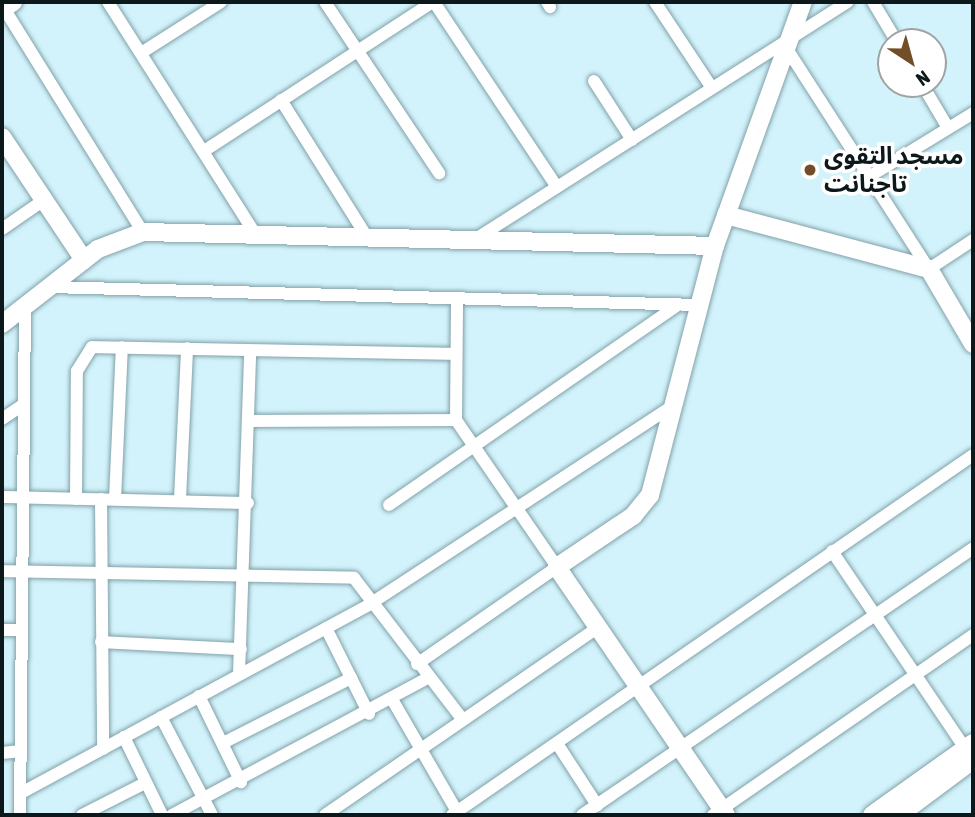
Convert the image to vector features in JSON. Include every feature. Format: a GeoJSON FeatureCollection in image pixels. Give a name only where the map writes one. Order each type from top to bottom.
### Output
{"type":"FeatureCollection","features":[{"type":"Feature","properties":{"kind":"street"},"geometry":{"type":"LineString","coordinates":[[108,2],[256,235]]}},
{"type":"Feature","properties":{"kind":"street"},"geometry":{"type":"LineString","coordinates":[[141,53],[221,2]]}},
{"type":"Feature","properties":{"kind":"street"},"geometry":{"type":"LineString","coordinates":[[325,2],[439,173]]}},
{"type":"Feature","properties":{"kind":"street"},"geometry":{"type":"LineString","coordinates":[[204,151],[355,50],[433,2],[557,187]]}},
{"type":"Feature","properties":{"kind":"street"},"geometry":{"type":"LineString","coordinates":[[655,2],[710,85]]}},
{"type":"Feature","properties":{"kind":"street"},"geometry":{"type":"LineString","coordinates":[[417,664],[645,505],[676,404],[697,305],[715,246],[803,2]]}},
{"type":"Feature","properties":{"kind":"street"},"geometry":{"type":"LineString","coordinates":[[471,242],[632,140],[710,85],[789,44],[848,2]]}},
{"type":"Feature","properties":{"kind":"street"},"geometry":{"type":"LineString","coordinates":[[873,2],[889,28]]}},
{"type":"Feature","properties":{"kind":"street"},"geometry":{"type":"LineString","coordinates":[[5,6],[143,232]]}},
{"type":"Feature","properties":{"kind":"street"},"geometry":{"type":"LineString","coordinates":[[789,44],[872,175],[973,344]]}},
{"type":"Feature","properties":{"kind":"street"},"geometry":{"type":"LineString","coordinates":[[594,81],[632,140]]}},
{"type":"Feature","properties":{"kind":"street"},"geometry":{"type":"LineString","coordinates":[[930,98],[948,128]]}},
{"type":"Feature","properties":{"kind":"street"},"geometry":{"type":"LineString","coordinates":[[281,100],[368,237]]}},
{"type":"Feature","properties":{"kind":"street"},"geometry":{"type":"LineString","coordinates":[[872,175],[973,113]]}},
{"type":"Feature","properties":{"kind":"street"},"geometry":{"type":"LineString","coordinates":[[2,137],[85,260]]}},
{"type":"Feature","properties":{"kind":"street"},"geometry":{"type":"LineString","coordinates":[[2,229],[44,200]]}},
{"type":"Feature","properties":{"kind":"street"},"geometry":{"type":"LineString","coordinates":[[726,215],[929,269],[973,240]]}},
{"type":"Feature","properties":{"kind":"street"},"geometry":{"type":"LineString","coordinates":[[2,324],[110,242],[143,232],[715,246]]}},
{"type":"Feature","properties":{"kind":"street"},"geometry":{"type":"LineString","coordinates":[[50,287],[697,305]]}},
{"type":"Feature","properties":{"kind":"street"},"geometry":{"type":"LineString","coordinates":[[457,299],[457,420],[681,748],[721,813],[973,635]]}},
{"type":"Feature","properties":{"kind":"street"},"geometry":{"type":"LineString","coordinates":[[389,505],[676,306]]}},
{"type":"Feature","properties":{"kind":"street"},"geometry":{"type":"LineString","coordinates":[[20,815],[25,307]]}},
{"type":"Feature","properties":{"kind":"street"},"geometry":{"type":"LineString","coordinates":[[76,499],[79,359],[92,347],[455,354]]}},
{"type":"Feature","properties":{"kind":"street"},"geometry":{"type":"LineString","coordinates":[[115,499],[122,347]]}},
{"type":"Feature","properties":{"kind":"street"},"geometry":{"type":"LineString","coordinates":[[180,499],[187,348]]}},
{"type":"Feature","properties":{"kind":"street"},"geometry":{"type":"LineString","coordinates":[[239,673],[248,503],[250,351]]}},
{"type":"Feature","properties":{"kind":"street"},"geometry":{"type":"LineString","coordinates":[[21,793],[370,604],[676,404]]}},
{"type":"Feature","properties":{"kind":"street"},"geometry":{"type":"LineString","coordinates":[[2,419],[23,405]]}},
{"type":"Feature","properties":{"kind":"street"},"geometry":{"type":"LineString","coordinates":[[249,421],[457,420]]}},
{"type":"Feature","properties":{"kind":"street"},"geometry":{"type":"LineString","coordinates":[[393,701],[418,752],[456,814],[832,551],[973,456]]}},
{"type":"Feature","properties":{"kind":"street"},"geometry":{"type":"LineString","coordinates":[[2,497],[180,499],[248,503]]}},
{"type":"Feature","properties":{"kind":"street"},"geometry":{"type":"LineString","coordinates":[[101,499],[99,571],[103,748]]}},
{"type":"Feature","properties":{"kind":"street"},"geometry":{"type":"LineString","coordinates":[[582,815],[973,548]]}},
{"type":"Feature","properties":{"kind":"street"},"geometry":{"type":"LineString","coordinates":[[832,551],[971,753]]}},
{"type":"Feature","properties":{"kind":"street"},"geometry":{"type":"LineString","coordinates":[[2,571],[347,576],[360,583],[370,604],[463,720]]}},
{"type":"Feature","properties":{"kind":"street"},"geometry":{"type":"LineString","coordinates":[[326,628],[369,714]]}},
{"type":"Feature","properties":{"kind":"street"},"geometry":{"type":"LineString","coordinates":[[325,815],[597,628]]}},
{"type":"Feature","properties":{"kind":"street"},"geometry":{"type":"LineString","coordinates":[[2,630],[22,630]]}},
{"type":"Feature","properties":{"kind":"street"},"geometry":{"type":"LineString","coordinates":[[101,642],[240,649]]}},
{"type":"Feature","properties":{"kind":"street"},"geometry":{"type":"LineString","coordinates":[[223,743],[351,678]]}},
{"type":"Feature","properties":{"kind":"street"},"geometry":{"type":"LineString","coordinates":[[173,815],[242,782],[369,714],[427,678]]}},
{"type":"Feature","properties":{"kind":"street"},"geometry":{"type":"LineString","coordinates":[[199,696],[242,782]]}},
{"type":"Feature","properties":{"kind":"street"},"geometry":{"type":"LineString","coordinates":[[160,717],[212,815]]}},
{"type":"Feature","properties":{"kind":"street"},"geometry":{"type":"LineString","coordinates":[[124,737],[162,815]]}},
{"type":"Feature","properties":{"kind":"street"},"geometry":{"type":"LineString","coordinates":[[558,745],[597,804]]}},
{"type":"Feature","properties":{"kind":"street"},"geometry":{"type":"LineString","coordinates":[[2,753],[21,751]]}},
{"type":"Feature","properties":{"kind":"street"},"geometry":{"type":"LineString","coordinates":[[872,815],[971,753]]}},
{"type":"Feature","properties":{"kind":"street"},"geometry":{"type":"LineString","coordinates":[[899,815],[971,753]]}},
{"type":"Feature","properties":{"kind":"street"},"geometry":{"type":"LineString","coordinates":[[82,815],[145,783]]}},
{"type":"Feature","properties":{"kind":"place","name":"مسجد التقوى تاجنانت"},"geometry":{"type":"Point","coordinates":[810,170]}}]}
